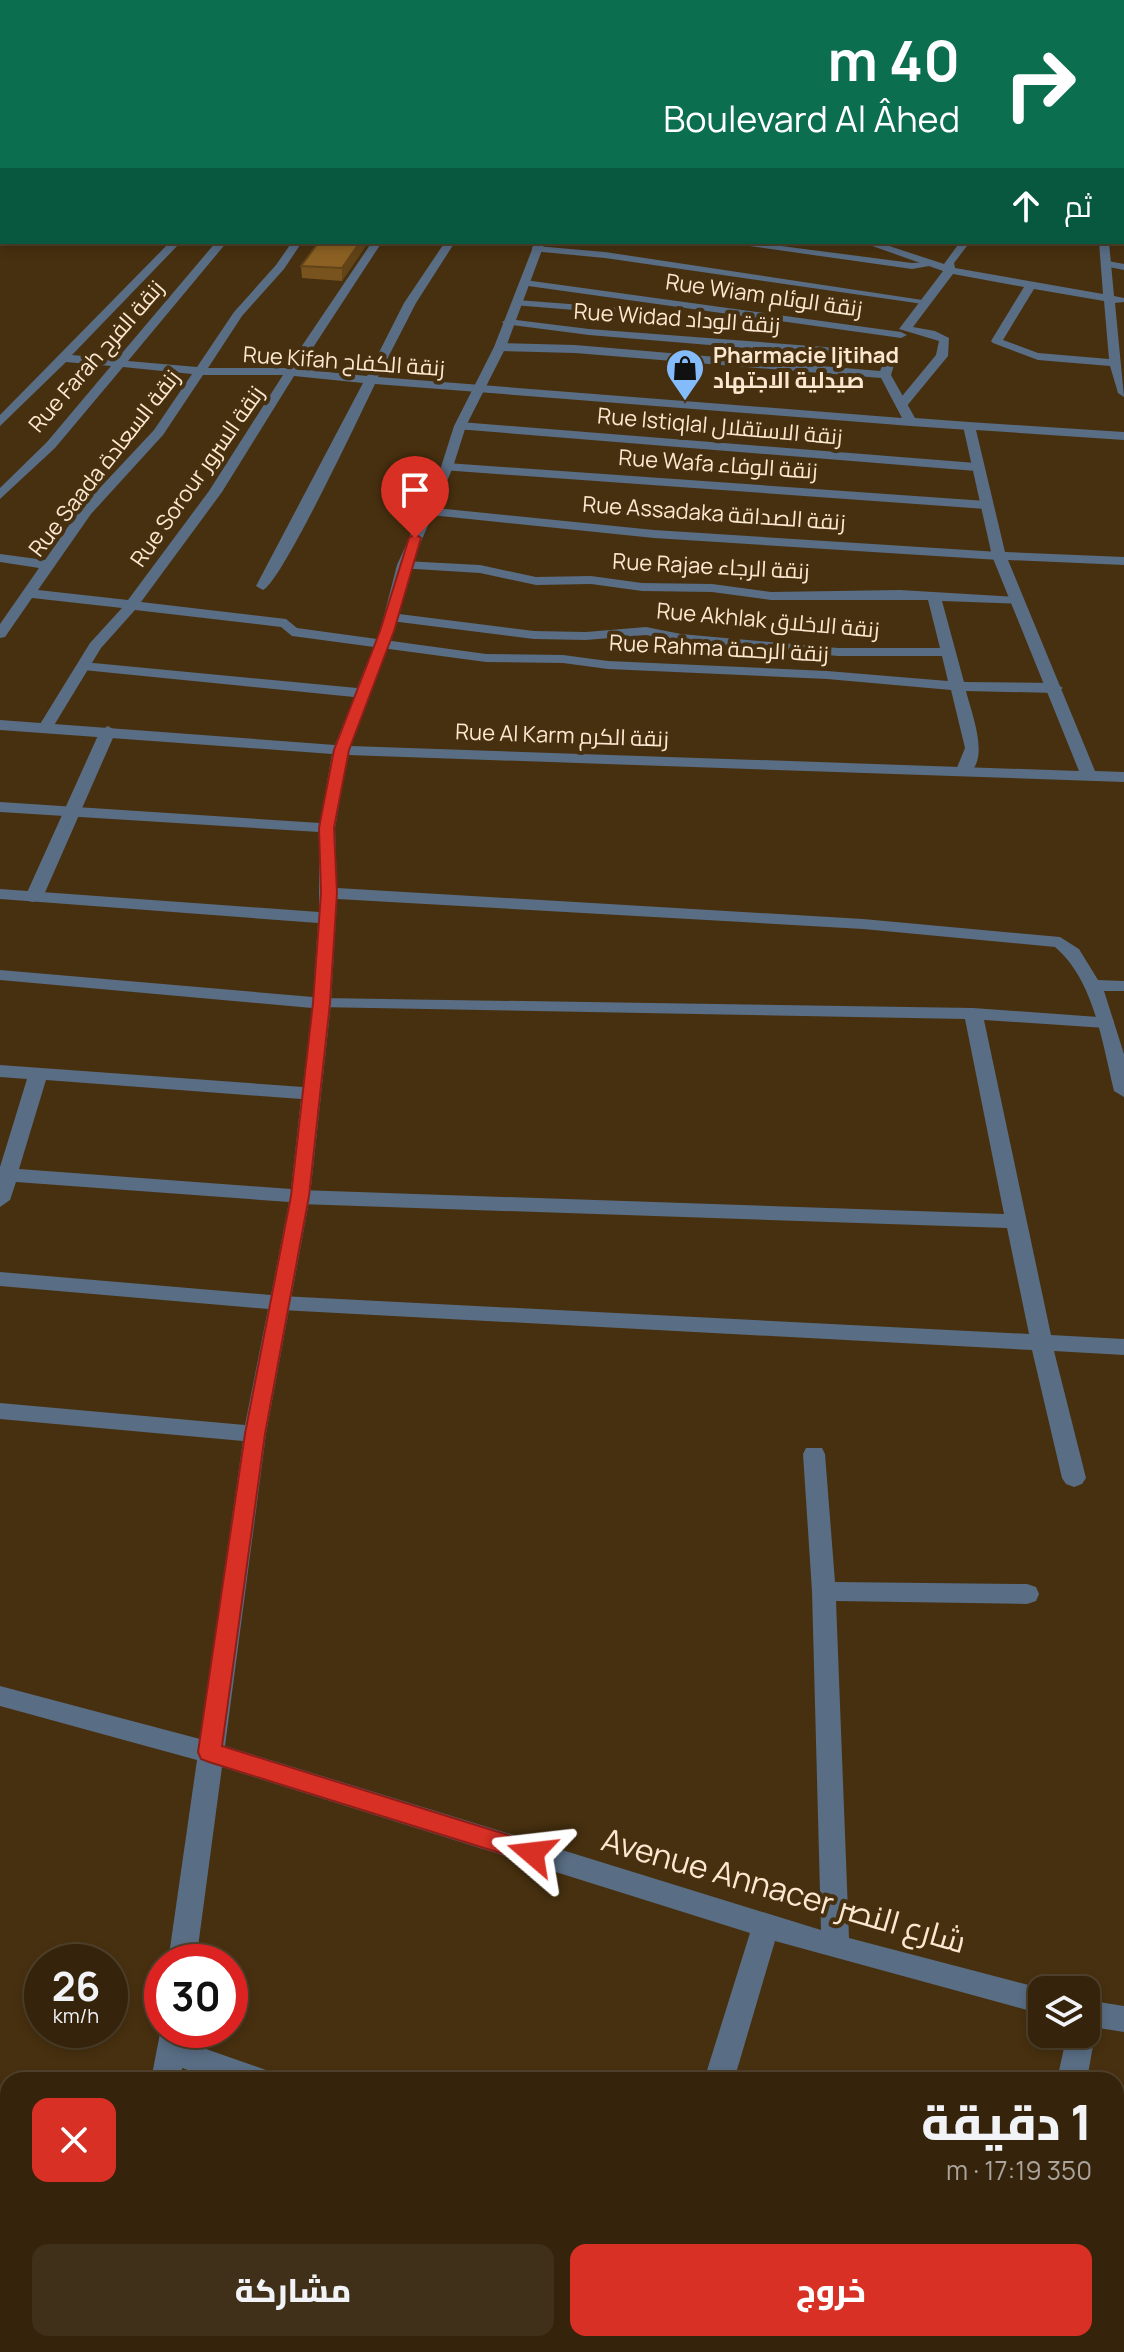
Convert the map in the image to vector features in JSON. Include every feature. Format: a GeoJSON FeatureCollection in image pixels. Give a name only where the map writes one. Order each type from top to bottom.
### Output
{"type":"FeatureCollection","features":[{"type":"Feature","properties":{"kind":"street"},"geometry":{"type":"LineString","coordinates":[[2,420],[174,244]]}},
{"type":"Feature","properties":{"kind":"street","name":"Rue Farah زنقة الفرح"},"geometry":{"type":"LineString","coordinates":[[0,495],[51,445],[220,244]]}},
{"type":"Feature","properties":{"kind":"street","name":"Rue Saada زنقة السعادة"},"geometry":{"type":"LineString","coordinates":[[0,634],[111,481],[159,432],[238,314],[280,267],[296,244]]}},
{"type":"Feature","properties":{"kind":"street","name":"Rue Sorour زنقة السرور"},"geometry":{"type":"LineString","coordinates":[[45,729],[83,666],[215,492],[342,291],[376,244]]}},
{"type":"Feature","properties":{"kind":"street"},"geometry":{"type":"LineString","coordinates":[[263,586],[372,382],[411,301],[442,259],[449,244]]}},
{"type":"Feature","properties":{"kind":"street"},"geometry":{"type":"LineString","coordinates":[[769,244],[912,266],[930,265]]}},
{"type":"Feature","properties":{"kind":"street"},"geometry":{"type":"LineString","coordinates":[[872,244],[950,270],[1124,301]]}},
{"type":"Feature","properties":{"kind":"street"},"geometry":{"type":"LineString","coordinates":[[911,422],[885,375],[890,356],[923,301],[950,270],[949,263],[963,244]]}},
{"type":"Feature","properties":{"kind":"street"},"geometry":{"type":"LineString","coordinates":[[1104,244],[1120,350],[1115,363],[1124,393]]}},
{"type":"Feature","properties":{"kind":"street"},"geometry":{"type":"LineString","coordinates":[[184,1944],[255,1434],[300,1197],[322,1003],[329,893],[327,828],[341,750],[391,617],[404,565],[447,467],[460,426],[500,347],[538,246],[923,301]]}},
{"type":"Feature","properties":{"kind":"street"},"geometry":{"type":"LineString","coordinates":[[1108,264],[1124,267]]}},
{"type":"Feature","properties":{"kind":"street","name":"Rue Wiam زنقة الوئام"},"geometry":{"type":"LineString","coordinates":[[525,283],[746,311],[813,324],[931,333],[945,340],[942,356],[902,404]]}},
{"type":"Feature","properties":{"kind":"street"},"geometry":{"type":"LineString","coordinates":[[1031,285],[997,341],[1005,347],[1043,355],[1115,363]]}},
{"type":"Feature","properties":{"kind":"street"},"geometry":{"type":"LineString","coordinates":[[517,303],[813,324]]}},
{"type":"Feature","properties":{"kind":"street","name":"Rue Widad زنقة الوداد"},"geometry":{"type":"LineString","coordinates":[[508,322],[589,332],[890,356]]}},
{"type":"Feature","properties":{"kind":"street"},"geometry":{"type":"LineString","coordinates":[[500,347],[575,349],[885,375]]}},
{"type":"Feature","properties":{"kind":"street","name":"Rue Kifah زنقة الكفاح"},"geometry":{"type":"LineString","coordinates":[[64,358],[201,371],[291,372],[478,391],[1124,436]]}},
{"type":"Feature","properties":{"kind":"street","name":"Rue Istiqlal زنقة الاستقلال"},"geometry":{"type":"LineString","coordinates":[[460,426],[976,467]]}},
{"type":"Feature","properties":{"kind":"street"},"geometry":{"type":"LineString","coordinates":[[969,426],[999,556],[1089,776]]}},
{"type":"Feature","properties":{"kind":"street","name":"Rue Wafa زنقة الوفاء"},"geometry":{"type":"LineString","coordinates":[[447,467],[986,505]]}},
{"type":"Feature","properties":{"kind":"street","name":"Rue Assadaka زنقة الصداقة"},"geometry":{"type":"LineString","coordinates":[[426,511],[654,534],[1124,561]]}},
{"type":"Feature","properties":{"kind":"street"},"geometry":{"type":"LineString","coordinates":[[0,558],[48,565]]}},
{"type":"Feature","properties":{"kind":"street","name":"Rue Rajae زنقة الرجاء"},"geometry":{"type":"LineString","coordinates":[[404,565],[480,569],[536,581],[591,580],[642,587],[712,588],[771,596],[934,596],[1017,601]]}},
{"type":"Feature","properties":{"kind":"street"},"geometry":{"type":"LineString","coordinates":[[28,593],[129,607]]}},
{"type":"Feature","properties":{"kind":"street"},"geometry":{"type":"LineString","coordinates":[[934,596],[973,748],[964,770]]}},
{"type":"Feature","properties":{"kind":"street","name":"Rue Rahma زنقة الرحمة"},"geometry":{"type":"LineString","coordinates":[[129,607],[286,623],[292,632],[486,658],[563,659],[608,665],[957,684],[990,689],[1055,688]]}},
{"type":"Feature","properties":{"kind":"street","name":"Rue Akhlak زنقة الاخلاق"},"geometry":{"type":"LineString","coordinates":[[391,617],[534,635],[586,636],[646,631],[681,638],[838,652],[950,652]]}},
{"type":"Feature","properties":{"kind":"street"},"geometry":{"type":"LineString","coordinates":[[83,666],[363,693]]}},
{"type":"Feature","properties":{"kind":"street","name":"Rue Al Karm زنقة الكرم"},"geometry":{"type":"LineString","coordinates":[[0,725],[341,750],[1124,777]]}},
{"type":"Feature","properties":{"kind":"street"},"geometry":{"type":"LineString","coordinates":[[34,897],[108,731]]}},
{"type":"Feature","properties":{"kind":"street"},"geometry":{"type":"LineString","coordinates":[[0,807],[327,828]]}},
{"type":"Feature","properties":{"kind":"street"},"geometry":{"type":"LineString","coordinates":[[329,893],[863,924],[1060,942],[1076,956],[1090,985],[1105,1022],[1124,1091]]}},
{"type":"Feature","properties":{"kind":"street"},"geometry":{"type":"LineString","coordinates":[[0,894],[326,918]]}},
{"type":"Feature","properties":{"kind":"street"},"geometry":{"type":"LineString","coordinates":[[0,975],[322,1003],[973,1014],[1105,1022]]}},
{"type":"Feature","properties":{"kind":"street"},"geometry":{"type":"LineString","coordinates":[[1090,985],[1124,986]]}},
{"type":"Feature","properties":{"kind":"street"},"geometry":{"type":"LineString","coordinates":[[973,1014],[1042,1346],[1074,1478]]}},
{"type":"Feature","properties":{"kind":"street"},"geometry":{"type":"LineString","coordinates":[[0,1071],[311,1094]]}},
{"type":"Feature","properties":{"kind":"street"},"geometry":{"type":"LineString","coordinates":[[0,1200],[4,1174],[38,1074]]}},
{"type":"Feature","properties":{"kind":"street"},"geometry":{"type":"LineString","coordinates":[[4,1174],[300,1197],[1017,1221]]}},
{"type":"Feature","properties":{"kind":"street"},"geometry":{"type":"LineString","coordinates":[[0,1279],[281,1303],[1042,1346],[1124,1347]]}},
{"type":"Feature","properties":{"kind":"street"},"geometry":{"type":"LineString","coordinates":[[0,1411],[255,1434]]}},
{"type":"Feature","properties":{"kind":"street"},"geometry":{"type":"LineString","coordinates":[[814,1454],[824,1591],[835,1947]]}},
{"type":"Feature","properties":{"kind":"street"},"geometry":{"type":"LineString","coordinates":[[824,1591],[1027,1594]]}},
{"type":"Feature","properties":{"kind":"street","name":"Avenue Annacer شارع النصر"},"geometry":{"type":"LineString","coordinates":[[0,1696],[209,1752],[835,1947],[1028,1997]]}},
{"type":"Feature","properties":{"kind":"street"},"geometry":{"type":"LineString","coordinates":[[721,2072],[766,1926]]}},
{"type":"Feature","properties":{"kind":"street"},"geometry":{"type":"LineString","coordinates":[[1100,2015],[1124,2019]]}},
{"type":"Feature","properties":{"kind":"street"},"geometry":{"type":"LineString","coordinates":[[167,2072],[170,2048]]}},
{"type":"Feature","properties":{"kind":"street"},"geometry":{"type":"LineString","coordinates":[[188,2048],[239,2072]]}},
{"type":"Feature","properties":{"kind":"street"},"geometry":{"type":"LineString","coordinates":[[1074,2072],[1078,2048]]}},
{"type":"Feature","properties":{"kind":"building"},"geometry":{"type":"Polygon","coordinates":[[[318,244],[359,244],[342,268],[301,266],[318,244]]]}},
{"type":"Feature","properties":{"kind":"place","name":"Pharmacie Ijtihad صيدلية الاجتهاد"},"geometry":{"type":"Point","coordinates":[685,402]}},
{"type":"Feature","properties":{"kind":"route"},"geometry":{"type":"LineString","coordinates":[[415,538],[404,565],[387,631],[341,750],[327,828],[329,893],[322,1003],[300,1196],[255,1434],[209,1752],[532,1853]]}}]}
